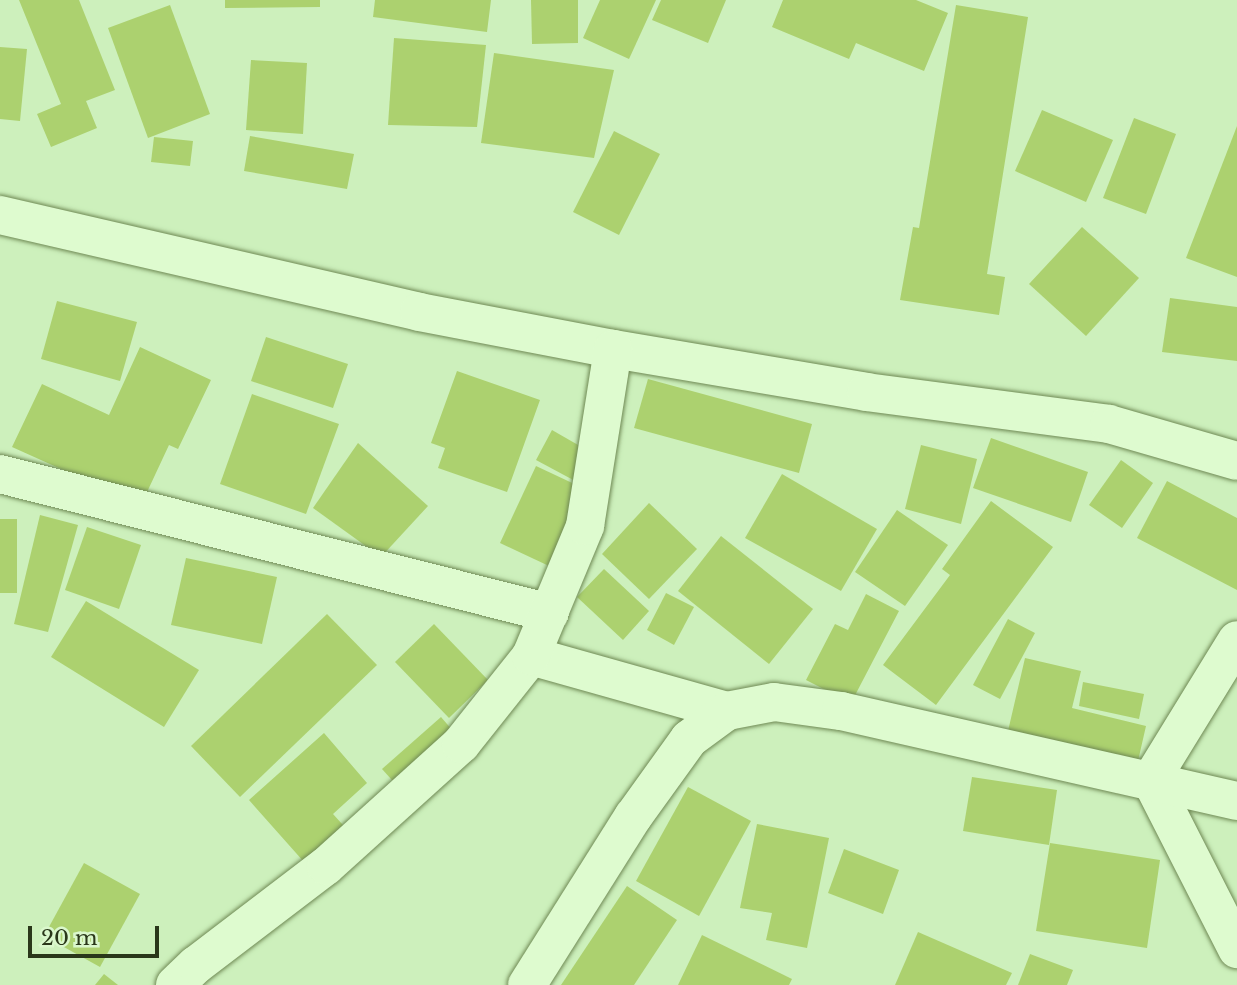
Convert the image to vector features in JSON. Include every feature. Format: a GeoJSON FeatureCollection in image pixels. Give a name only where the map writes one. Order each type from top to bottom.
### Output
{"type":"FeatureCollection","features":[{"type":"Feature","properties":{"kind":"street"},"geometry":{"type":"LineString","coordinates":[[0,215],[419,312],[613,349],[866,392],[1109,424],[1237,461]]}},
{"type":"Feature","properties":{"kind":"street"},"geometry":{"type":"LineString","coordinates":[[175,985],[196,965],[326,866],[461,744],[531,656],[585,526],[613,349]]}},
{"type":"Feature","properties":{"kind":"street"},"geometry":{"type":"LineString","coordinates":[[0,474],[550,614]]}},
{"type":"Feature","properties":{"kind":"street"},"geometry":{"type":"LineString","coordinates":[[1151,780],[1237,640]]}},
{"type":"Feature","properties":{"kind":"street"},"geometry":{"type":"LineString","coordinates":[[531,656],[726,711],[774,702],[841,711],[1237,800]]}},
{"type":"Feature","properties":{"kind":"street"},"geometry":{"type":"LineString","coordinates":[[527,985],[633,817],[689,739],[726,711]]}},
{"type":"Feature","properties":{"kind":"street"},"geometry":{"type":"LineString","coordinates":[[1151,780],[1237,949]]}},
{"type":"Feature","properties":{"kind":"building"},"geometry":{"type":"Polygon","coordinates":[[[19,0],[79,0],[115,90],[86,101],[97,128],[51,147],[37,114],[61,104],[19,0]]]}},
{"type":"Feature","properties":{"kind":"building"},"geometry":{"type":"Polygon","coordinates":[[[225,0],[320,0],[320,7],[225,8],[225,0]]]}},
{"type":"Feature","properties":{"kind":"building"},"geometry":{"type":"Polygon","coordinates":[[[375,0],[491,0],[487,32],[373,17],[375,0]]]}},
{"type":"Feature","properties":{"kind":"building"},"geometry":{"type":"Polygon","coordinates":[[[531,0],[578,0],[578,43],[532,44],[531,0]]]}},
{"type":"Feature","properties":{"kind":"building"},"geometry":{"type":"Polygon","coordinates":[[[600,0],[656,0],[629,59],[583,38],[600,0]]]}},
{"type":"Feature","properties":{"kind":"building"},"geometry":{"type":"Polygon","coordinates":[[[661,0],[726,0],[708,43],[652,20],[661,0]]]}},
{"type":"Feature","properties":{"kind":"building"},"geometry":{"type":"Polygon","coordinates":[[[783,0],[916,0],[948,13],[924,71],[856,43],[849,59],[772,27],[783,0]]]}},
{"type":"Feature","properties":{"kind":"building"},"geometry":{"type":"Polygon","coordinates":[[[170,5],[210,114],[148,138],[108,28],[170,5]]]}},
{"type":"Feature","properties":{"kind":"building"},"geometry":{"type":"Polygon","coordinates":[[[956,5],[1028,17],[987,274],[1005,277],[999,315],[900,300],[913,227],[919,228],[956,5]]]}},
{"type":"Feature","properties":{"kind":"building"},"geometry":{"type":"Polygon","coordinates":[[[394,38],[486,45],[477,127],[388,125],[394,38]]]}},
{"type":"Feature","properties":{"kind":"building"},"geometry":{"type":"Polygon","coordinates":[[[0,47],[27,49],[20,121],[0,119],[0,47]]]}},
{"type":"Feature","properties":{"kind":"building"},"geometry":{"type":"Polygon","coordinates":[[[494,53],[614,70],[594,158],[481,143],[494,53]]]}},
{"type":"Feature","properties":{"kind":"building"},"geometry":{"type":"Polygon","coordinates":[[[251,60],[307,63],[303,134],[246,130],[251,60]]]}},
{"type":"Feature","properties":{"kind":"building"},"geometry":{"type":"Polygon","coordinates":[[[1042,110],[1113,140],[1086,202],[1015,171],[1042,110]]]}},
{"type":"Feature","properties":{"kind":"building"},"geometry":{"type":"Polygon","coordinates":[[[1134,118],[1176,134],[1146,214],[1103,198],[1134,118]]]}},
{"type":"Feature","properties":{"kind":"building"},"geometry":{"type":"Polygon","coordinates":[[[1237,126],[1237,277],[1186,258],[1237,126]]]}},
{"type":"Feature","properties":{"kind":"building"},"geometry":{"type":"Polygon","coordinates":[[[614,131],[660,154],[619,235],[573,212],[614,131]]]}},
{"type":"Feature","properties":{"kind":"building"},"geometry":{"type":"Polygon","coordinates":[[[250,136],[354,154],[347,189],[244,171],[250,136]]]}},
{"type":"Feature","properties":{"kind":"building"},"geometry":{"type":"Polygon","coordinates":[[[154,137],[193,141],[190,166],[151,162],[154,137]]]}},
{"type":"Feature","properties":{"kind":"building"},"geometry":{"type":"Polygon","coordinates":[[[1082,227],[1139,278],[1086,336],[1029,284],[1082,227]]]}},
{"type":"Feature","properties":{"kind":"building"},"geometry":{"type":"Polygon","coordinates":[[[1170,298],[1237,307],[1237,361],[1162,352],[1170,298]]]}},
{"type":"Feature","properties":{"kind":"building"},"geometry":{"type":"Polygon","coordinates":[[[57,301],[137,322],[120,381],[41,359],[57,301]]]}},
{"type":"Feature","properties":{"kind":"building"},"geometry":{"type":"Polygon","coordinates":[[[266,337],[348,364],[333,408],[251,381],[266,337]]]}},
{"type":"Feature","properties":{"kind":"building"},"geometry":{"type":"Polygon","coordinates":[[[140,347],[211,380],[178,449],[169,445],[141,505],[12,447],[42,384],[109,415],[140,347]]]}},
{"type":"Feature","properties":{"kind":"building"},"geometry":{"type":"Polygon","coordinates":[[[457,371],[540,400],[507,492],[438,468],[445,448],[431,443],[457,371]]]}},
{"type":"Feature","properties":{"kind":"building"},"geometry":{"type":"Polygon","coordinates":[[[648,379],[812,424],[799,473],[634,428],[648,379]]]}},
{"type":"Feature","properties":{"kind":"building"},"geometry":{"type":"Polygon","coordinates":[[[252,394],[339,424],[306,514],[220,484],[252,394]]]}},
{"type":"Feature","properties":{"kind":"building"},"geometry":{"type":"Polygon","coordinates":[[[552,430],[592,453],[577,482],[536,460],[552,430]]]}},
{"type":"Feature","properties":{"kind":"building"},"geometry":{"type":"Polygon","coordinates":[[[991,438],[1088,472],[1071,522],[973,488],[991,438]]]}},
{"type":"Feature","properties":{"kind":"building"},"geometry":{"type":"Polygon","coordinates":[[[358,443],[428,506],[381,557],[313,508],[358,443]]]}},
{"type":"Feature","properties":{"kind":"building"},"geometry":{"type":"Polygon","coordinates":[[[921,445],[977,459],[961,524],[905,509],[921,445]]]}},
{"type":"Feature","properties":{"kind":"building"},"geometry":{"type":"Polygon","coordinates":[[[1121,460],[1153,483],[1122,528],[1089,505],[1121,460]]]}},
{"type":"Feature","properties":{"kind":"building"},"geometry":{"type":"Polygon","coordinates":[[[536,466],[585,489],[549,566],[500,543],[536,466]]]}},
{"type":"Feature","properties":{"kind":"building"},"geometry":{"type":"Polygon","coordinates":[[[782,474],[877,529],[841,591],[745,538],[782,474]]]}},
{"type":"Feature","properties":{"kind":"building"},"geometry":{"type":"Polygon","coordinates":[[[1167,481],[1237,518],[1237,590],[1137,538],[1167,481]]]}},
{"type":"Feature","properties":{"kind":"building"},"geometry":{"type":"Polygon","coordinates":[[[991,501],[1053,547],[936,705],[883,665],[950,575],[942,569],[991,501]]]}},
{"type":"Feature","properties":{"kind":"building"},"geometry":{"type":"Polygon","coordinates":[[[649,503],[697,549],[649,599],[602,554],[649,503]]]}},
{"type":"Feature","properties":{"kind":"building"},"geometry":{"type":"Polygon","coordinates":[[[897,510],[948,545],[905,606],[855,572],[897,510]]]}},
{"type":"Feature","properties":{"kind":"building"},"geometry":{"type":"Polygon","coordinates":[[[40,515],[78,525],[48,632],[14,624],[40,515]]]}},
{"type":"Feature","properties":{"kind":"building"},"geometry":{"type":"Polygon","coordinates":[[[0,519],[17,519],[17,593],[0,593],[0,519]]]}},
{"type":"Feature","properties":{"kind":"building"},"geometry":{"type":"Polygon","coordinates":[[[87,527],[141,545],[119,609],[65,590],[87,527]]]}},
{"type":"Feature","properties":{"kind":"building"},"geometry":{"type":"Polygon","coordinates":[[[721,536],[813,609],[769,664],[678,591],[721,536]]]}},
{"type":"Feature","properties":{"kind":"building"},"geometry":{"type":"Polygon","coordinates":[[[186,558],[277,577],[262,644],[171,625],[186,558]]]}},
{"type":"Feature","properties":{"kind":"building"},"geometry":{"type":"Polygon","coordinates":[[[604,569],[649,611],[623,640],[577,597],[604,569]]]}},
{"type":"Feature","properties":{"kind":"building"},"geometry":{"type":"Polygon","coordinates":[[[666,593],[694,607],[674,645],[647,630],[666,593]]]}},
{"type":"Feature","properties":{"kind":"building"},"geometry":{"type":"Polygon","coordinates":[[[866,594],[899,611],[851,703],[806,680],[835,624],[848,630],[866,594]]]}},
{"type":"Feature","properties":{"kind":"building"},"geometry":{"type":"Polygon","coordinates":[[[86,601],[199,670],[164,727],[51,657],[86,601]]]}},
{"type":"Feature","properties":{"kind":"building"},"geometry":{"type":"Polygon","coordinates":[[[327,614],[377,665],[240,797],[191,746],[327,614]]]}},
{"type":"Feature","properties":{"kind":"building"},"geometry":{"type":"Polygon","coordinates":[[[1008,619],[1035,633],[1000,699],[973,685],[1008,619]]]}},
{"type":"Feature","properties":{"kind":"building"},"geometry":{"type":"Polygon","coordinates":[[[434,624],[488,680],[449,718],[395,662],[434,624]]]}},
{"type":"Feature","properties":{"kind":"building"},"geometry":{"type":"Polygon","coordinates":[[[1025,658],[1081,671],[1072,708],[1146,726],[1138,761],[1008,731],[1025,658]]]}},
{"type":"Feature","properties":{"kind":"building"},"geometry":{"type":"Polygon","coordinates":[[[1083,682],[1144,694],[1139,719],[1079,706],[1083,682]]]}},
{"type":"Feature","properties":{"kind":"building"},"geometry":{"type":"Polygon","coordinates":[[[441,717],[459,738],[401,790],[382,769],[441,717]]]}},
{"type":"Feature","properties":{"kind":"building"},"geometry":{"type":"Polygon","coordinates":[[[324,733],[367,783],[333,814],[352,835],[312,871],[249,800],[324,733]]]}},
{"type":"Feature","properties":{"kind":"building"},"geometry":{"type":"Polygon","coordinates":[[[972,777],[1057,790],[1049,845],[963,831],[972,777]]]}},
{"type":"Feature","properties":{"kind":"building"},"geometry":{"type":"Polygon","coordinates":[[[688,787],[751,821],[699,916],[636,881],[688,787]]]}},
{"type":"Feature","properties":{"kind":"building"},"geometry":{"type":"Polygon","coordinates":[[[757,824],[829,838],[807,948],[766,940],[772,913],[740,908],[757,824]]]}},
{"type":"Feature","properties":{"kind":"building"},"geometry":{"type":"Polygon","coordinates":[[[1050,843],[1160,860],[1147,948],[1036,931],[1050,843]]]}},
{"type":"Feature","properties":{"kind":"building"},"geometry":{"type":"Polygon","coordinates":[[[844,849],[899,870],[883,914],[828,893],[844,849]]]}},
{"type":"Feature","properties":{"kind":"building"},"geometry":{"type":"Polygon","coordinates":[[[84,863],[140,894],[100,967],[44,936],[84,863]]]}},
{"type":"Feature","properties":{"kind":"building"},"geometry":{"type":"Polygon","coordinates":[[[627,886],[677,920],[634,985],[561,985],[627,886]]]}},
{"type":"Feature","properties":{"kind":"building"},"geometry":{"type":"Polygon","coordinates":[[[918,932],[1012,973],[1006,985],[895,985],[918,932]]]}},
{"type":"Feature","properties":{"kind":"building"},"geometry":{"type":"Polygon","coordinates":[[[702,935],[792,979],[789,985],[678,985],[702,935]]]}},
{"type":"Feature","properties":{"kind":"building"},"geometry":{"type":"Polygon","coordinates":[[[1030,954],[1073,970],[1067,985],[1018,985],[1030,954]]]}},
{"type":"Feature","properties":{"kind":"building"},"geometry":{"type":"Polygon","coordinates":[[[104,974],[118,985],[95,985],[104,974]]]}}]}
